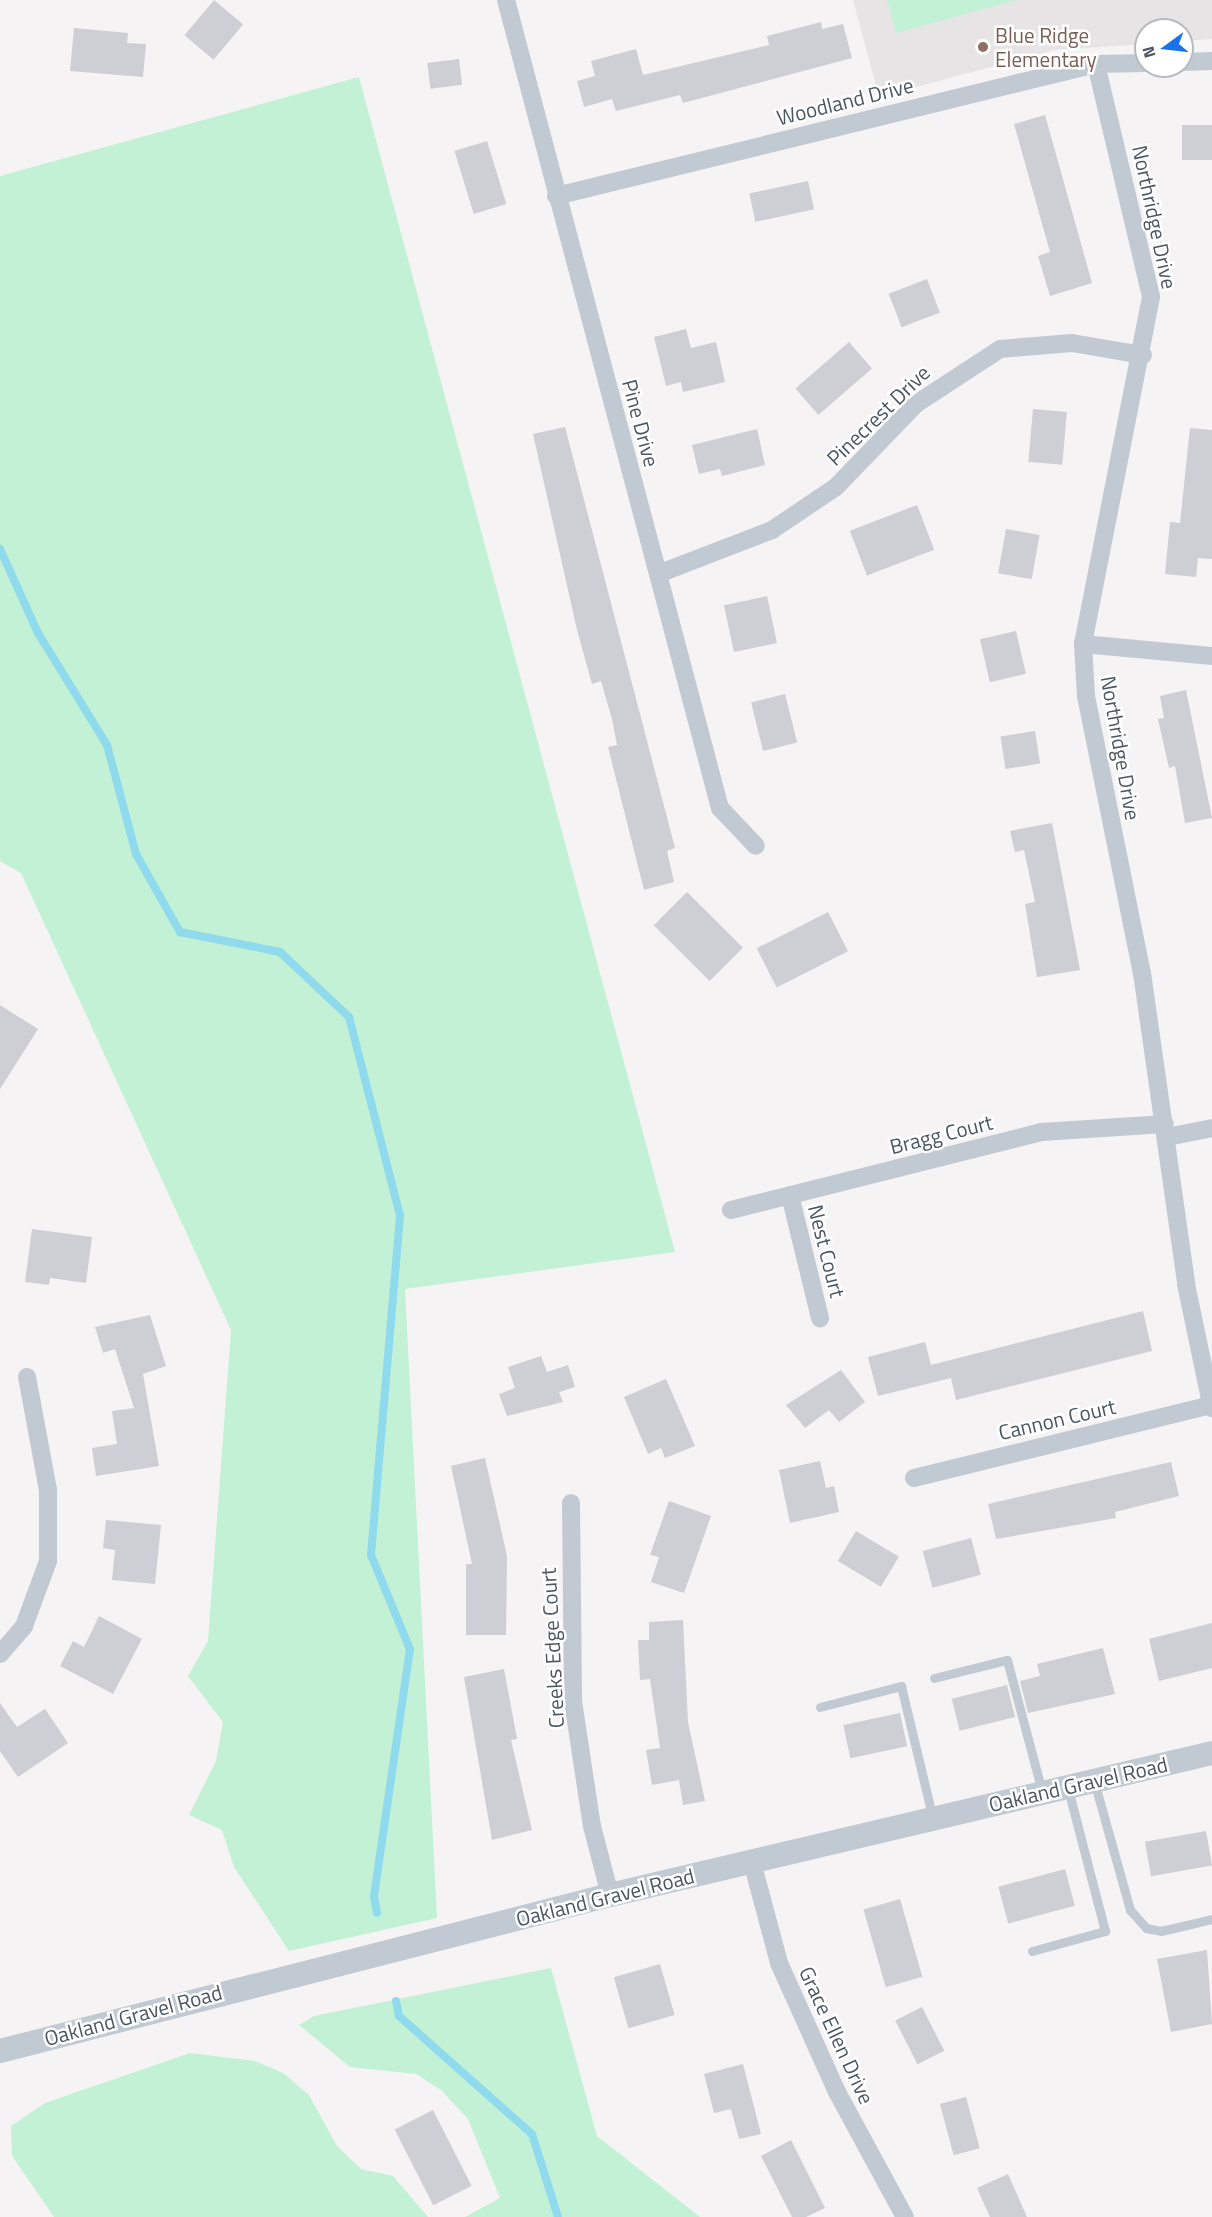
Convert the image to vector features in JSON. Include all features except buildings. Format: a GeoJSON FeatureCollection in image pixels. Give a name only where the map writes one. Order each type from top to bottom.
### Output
{"type":"FeatureCollection","features":[{"type":"Feature","properties":{"kind":"street","name":"Pine Drive"},"geometry":{"type":"LineString","coordinates":[[506,0],[556,196],[720,808],[756,846]]}},
{"type":"Feature","properties":{"kind":"street"},"geometry":{"type":"LineString","coordinates":[[1194,62],[1212,61]]}},
{"type":"Feature","properties":{"kind":"street","name":"Woodland Drive"},"geometry":{"type":"LineString","coordinates":[[556,196],[1096,64],[1134,63]]}},
{"type":"Feature","properties":{"kind":"street","name":"Northridge Drive"},"geometry":{"type":"LineString","coordinates":[[1096,64],[1151,297],[1143,355],[1083,644],[1086,696],[1142,974],[1166,1130],[1186,1284],[1212,1406]]}},
{"type":"Feature","properties":{"kind":"street","name":"Pinecrest Drive"},"geometry":{"type":"LineString","coordinates":[[658,574],[781,524],[836,487],[916,404],[1000,349],[1072,343],[1143,355]]}},
{"type":"Feature","properties":{"kind":"street"},"geometry":{"type":"LineString","coordinates":[[1083,644],[1212,656]]}},
{"type":"Feature","properties":{"kind":"street","name":"Bragg Court"},"geometry":{"type":"LineString","coordinates":[[731,1210],[1042,1132],[1212,1128]]}},
{"type":"Feature","properties":{"kind":"street","name":"Nest Court"},"geometry":{"type":"LineString","coordinates":[[790,1195],[820,1318]]}},
{"type":"Feature","properties":{"kind":"street"},"geometry":{"type":"LineString","coordinates":[[0,1654],[24,1626],[48,1561],[48,1490],[27,1377]]}},
{"type":"Feature","properties":{"kind":"street","name":"Cannon Court"},"geometry":{"type":"LineString","coordinates":[[914,1478],[1212,1406]]}},
{"type":"Feature","properties":{"kind":"street","name":"Creeks Edge Court"},"geometry":{"type":"LineString","coordinates":[[572,1503],[573,1701],[592,1826],[610,1895]]}},
{"type":"Feature","properties":{"kind":"street","name":"Oakland Gravel Road"},"geometry":{"type":"LineString","coordinates":[[0,2051],[610,1895],[1212,1753]]}},
{"type":"Feature","properties":{"kind":"street","name":"Grace Ellen Drive"},"geometry":{"type":"LineString","coordinates":[[752,1862],[779,1963],[837,2092],[905,2217]]}},
{"type":"Feature","properties":{"kind":"lane"},"geometry":{"type":"LineString","coordinates":[[934,1678],[1007,1660],[1042,1792]]}},
{"type":"Feature","properties":{"kind":"lane"},"geometry":{"type":"LineString","coordinates":[[820,1707],[901,1686],[933,1819]]}},
{"type":"Feature","properties":{"kind":"lane"},"geometry":{"type":"LineString","coordinates":[[1094,1781],[1131,1910],[1141,1922],[1161,1931],[1212,1919]]}},
{"type":"Feature","properties":{"kind":"lane"},"geometry":{"type":"LineString","coordinates":[[1032,1952],[1105,1931],[1067,1787]]}},
{"type":"Feature","properties":{"kind":"shaded area","name":"Blue Ridge Elementary"},"geometry":{"type":"Polygon","coordinates":[[[853,0],[1212,0],[1212,39],[1194,40],[1194,18],[1134,18],[1134,45],[1054,50],[879,97],[853,0]]]}},
{"type":"Feature","properties":{"kind":"green space"},"geometry":{"type":"Polygon","coordinates":[[[887,0],[1016,0],[896,33],[887,0]]]}},
{"type":"Feature","properties":{"kind":"green space"},"geometry":{"type":"Polygon","coordinates":[[[359,77],[675,1252],[405,1289],[437,1918],[289,1951],[234,1867],[222,1830],[189,1815],[216,1761],[223,1722],[188,1676],[208,1641],[231,1330],[21,873],[0,861],[0,176],[359,77]]]}},
{"type":"Feature","properties":{"kind":"green space"},"geometry":{"type":"Polygon","coordinates":[[[551,1968],[597,2136],[700,2217],[465,2217],[500,2198],[468,2119],[441,2090],[416,2074],[350,2067],[299,2025],[314,2016],[551,1968]]]}},
{"type":"Feature","properties":{"kind":"green space"},"geometry":{"type":"Polygon","coordinates":[[[190,2053],[255,2061],[283,2073],[309,2095],[337,2146],[361,2169],[393,2176],[428,2217],[54,2217],[12,2156],[11,2126],[45,2103],[190,2053]]]}},
{"type":"Feature","properties":{"kind":"waterway"},"geometry":{"type":"LineString","coordinates":[[0,549],[38,633],[107,745],[136,854],[180,932],[280,952],[349,1017],[400,1216],[371,1555],[410,1649],[374,1896],[377,1913]]}},
{"type":"Feature","properties":{"kind":"waterway"},"geometry":{"type":"LineString","coordinates":[[396,2001],[399,2016],[532,2134],[558,2217]]}},
{"type":"Feature","properties":{"kind":"place","name":"Blue Ridge Elementary"},"geometry":{"type":"Point","coordinates":[983,47]}}]}
